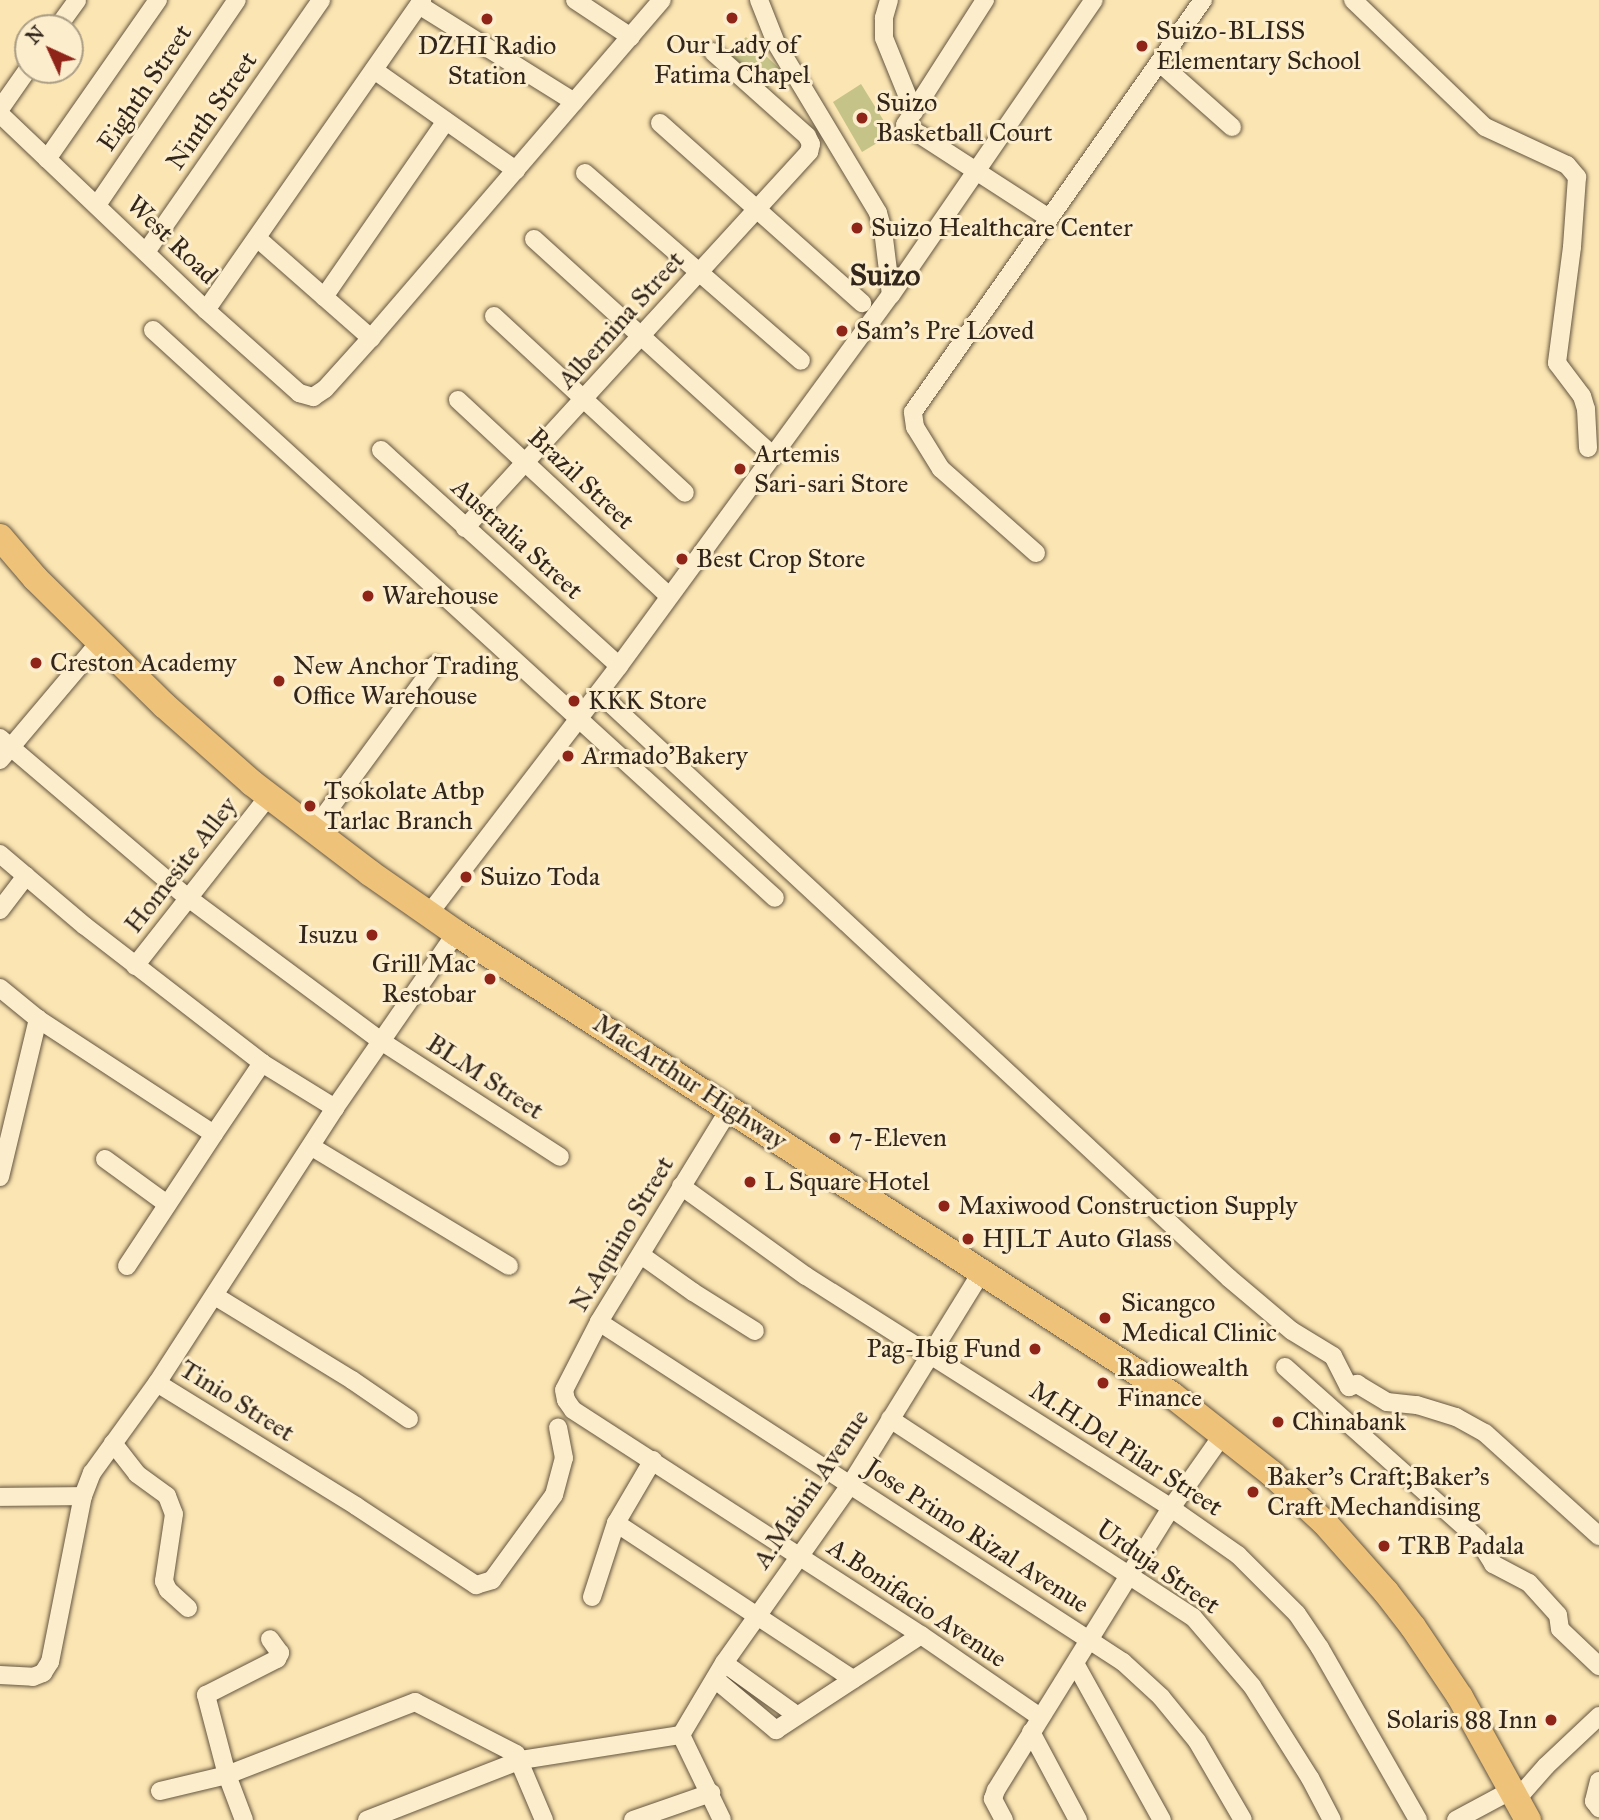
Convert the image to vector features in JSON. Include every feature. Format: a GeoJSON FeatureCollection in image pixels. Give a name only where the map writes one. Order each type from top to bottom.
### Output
{"type":"FeatureCollection","features":[{"type":"Feature","properties":{"kind":"highway","name":"MacArthur Highway"},"geometry":{"type":"LineString","coordinates":[[0,537],[35,579],[173,713],[313,831],[428,915],[982,1271],[1172,1395],[1224,1433],[1314,1512],[1386,1592],[1441,1666],[1519,1803]]}},
{"type":"Feature","properties":{"kind":"street"},"geometry":{"type":"LineString","coordinates":[[47,159],[158,0]]}},
{"type":"Feature","properties":{"kind":"street","name":"Eighth Street"},"geometry":{"type":"LineString","coordinates":[[97,205],[237,0]]}},
{"type":"Feature","properties":{"kind":"street","name":"Ninth Street"},"geometry":{"type":"LineString","coordinates":[[146,252],[321,0]]}},
{"type":"Feature","properties":{"kind":"street"},"geometry":{"type":"LineString","coordinates":[[575,0],[631,37]]}},
{"type":"Feature","properties":{"kind":"street"},"geometry":{"type":"LineString","coordinates":[[257,238],[371,338],[662,0]]}},
{"type":"Feature","properties":{"kind":"street"},"geometry":{"type":"LineString","coordinates":[[759,0],[776,43],[877,214],[883,230],[891,295]]}},
{"type":"Feature","properties":{"kind":"street"},"geometry":{"type":"LineString","coordinates":[[889,0],[884,18],[884,38],[914,111]]}},
{"type":"Feature","properties":{"kind":"street"},"geometry":{"type":"LineString","coordinates":[[985,0],[905,125],[1049,218]]}},
{"type":"Feature","properties":{"kind":"street"},"geometry":{"type":"LineString","coordinates":[[428,915],[599,693],[774,456],[891,295],[1094,0]]}},
{"type":"Feature","properties":{"kind":"street"},"geometry":{"type":"LineString","coordinates":[[1036,553],[941,469],[912,419],[913,412],[1161,64],[1203,0]]}},
{"type":"Feature","properties":{"kind":"street"},"geometry":{"type":"LineString","coordinates":[[1353,0],[1485,127],[1567,165],[1577,177],[1572,247],[1557,363],[1582,396],[1588,448]]}},
{"type":"Feature","properties":{"kind":"street"},"geometry":{"type":"LineString","coordinates":[[206,310],[421,2],[575,102]]}},
{"type":"Feature","properties":{"kind":"street","name":"Albernina Street"},"geometry":{"type":"LineString","coordinates":[[465,528],[809,152],[811,144],[807,136],[713,52]]}},
{"type":"Feature","properties":{"kind":"street"},"geometry":{"type":"LineString","coordinates":[[1161,64],[1232,127]]}},
{"type":"Feature","properties":{"kind":"street"},"geometry":{"type":"LineString","coordinates":[[374,70],[516,170]]}},
{"type":"Feature","properties":{"kind":"street"},"geometry":{"type":"LineString","coordinates":[[0,111],[18,84]]}},
{"type":"Feature","properties":{"kind":"street","name":"West Road"},"geometry":{"type":"LineString","coordinates":[[0,111],[206,310],[299,393],[313,397],[325,389],[371,338]]}},
{"type":"Feature","properties":{"kind":"street"},"geometry":{"type":"LineString","coordinates":[[324,297],[446,121]]}},
{"type":"Feature","properties":{"kind":"street"},"geometry":{"type":"LineString","coordinates":[[660,123],[862,303]]}},
{"type":"Feature","properties":{"kind":"street"},"geometry":{"type":"LineString","coordinates":[[585,173],[801,361]]}},
{"type":"Feature","properties":{"kind":"street"},"geometry":{"type":"LineString","coordinates":[[534,239],[774,456]]}},
{"type":"Feature","properties":{"kind":"street"},"geometry":{"type":"LineString","coordinates":[[494,316],[685,493]]}},
{"type":"Feature","properties":{"kind":"street"},"geometry":{"type":"LineString","coordinates":[[153,330],[775,898]]}},
{"type":"Feature","properties":{"kind":"street","name":"Brazil Street"},"geometry":{"type":"LineString","coordinates":[[458,400],[670,596]]}},
{"type":"Feature","properties":{"kind":"street","name":"Australia Street"},"geometry":{"type":"LineString","coordinates":[[380,450],[619,666]]}},
{"type":"Feature","properties":{"kind":"street"},"geometry":{"type":"LineString","coordinates":[[4,748],[99,643]]}},
{"type":"Feature","properties":{"kind":"street"},"geometry":{"type":"LineString","coordinates":[[313,831],[435,665]]}},
{"type":"Feature","properties":{"kind":"street"},"geometry":{"type":"LineString","coordinates":[[599,693],[1229,1278],[1292,1331],[1333,1356],[1349,1387],[1362,1386],[1387,1402],[1418,1405],[1456,1417],[1485,1433],[1599,1536]]}},
{"type":"Feature","properties":{"kind":"street","name":"BLM Street"},"geometry":{"type":"LineString","coordinates":[[4,748],[187,897],[380,1041],[560,1157]]}},
{"type":"Feature","properties":{"kind":"street","name":"Homesite Alley"},"geometry":{"type":"LineString","coordinates":[[135,966],[269,796]]}},
{"type":"Feature","properties":{"kind":"street"},"geometry":{"type":"LineString","coordinates":[[0,854],[135,966],[262,1063],[335,1108]]}},
{"type":"Feature","properties":{"kind":"street"},"geometry":{"type":"LineString","coordinates":[[0,910],[26,877]]}},
{"type":"Feature","properties":{"kind":"street","name":"Tinio Street"},"geometry":{"type":"LineString","coordinates":[[456,933],[335,1108],[157,1383],[356,1506],[476,1585],[492,1580],[554,1495],[564,1458],[558,1428]]}},
{"type":"Feature","properties":{"kind":"street"},"geometry":{"type":"LineString","coordinates":[[0,988],[38,1019],[214,1134]]}},
{"type":"Feature","properties":{"kind":"street"},"geometry":{"type":"LineString","coordinates":[[0,1177],[38,1019]]}},
{"type":"Feature","properties":{"kind":"street"},"geometry":{"type":"LineString","coordinates":[[127,1266],[262,1063]]}},
{"type":"Feature","properties":{"kind":"street","name":"N.Aquino Street"},"geometry":{"type":"LineString","coordinates":[[564,1390],[599,1322],[730,1108]]}},
{"type":"Feature","properties":{"kind":"street"},"geometry":{"type":"LineString","coordinates":[[312,1147],[509,1266]]}},
{"type":"Feature","properties":{"kind":"street"},"geometry":{"type":"LineString","coordinates":[[105,1159],[167,1204]]}},
{"type":"Feature","properties":{"kind":"street","name":"M.H.Del Pilar Street"},"geometry":{"type":"LineString","coordinates":[[681,1186],[806,1276],[1171,1508],[1238,1555],[1297,1614],[1418,1820]]}},
{"type":"Feature","properties":{"kind":"street"},"geometry":{"type":"LineString","coordinates":[[641,1255],[755,1331]]}},
{"type":"Feature","properties":{"kind":"street","name":"A.Mabini Avenue"},"geometry":{"type":"LineString","coordinates":[[681,1735],[724,1663],[850,1485],[982,1271]]}},
{"type":"Feature","properties":{"kind":"street"},"geometry":{"type":"LineString","coordinates":[[215,1296],[352,1380],[409,1419]]}},
{"type":"Feature","properties":{"kind":"street","name":"Jose Primo Rizal Avenue"},"geometry":{"type":"LineString","coordinates":[[599,1322],[1123,1662],[1161,1697],[1197,1741],[1243,1820]]}},
{"type":"Feature","properties":{"kind":"street"},"geometry":{"type":"LineString","coordinates":[[1285,1367],[1478,1538],[1493,1564],[1529,1583],[1558,1615],[1560,1629],[1599,1666]]}},
{"type":"Feature","properties":{"kind":"street"},"geometry":{"type":"LineString","coordinates":[[0,1675],[33,1677],[43,1673],[50,1662],[83,1496],[92,1473],[157,1383]]}},
{"type":"Feature","properties":{"kind":"street","name":"A.Bonifacio Avenue"},"geometry":{"type":"LineString","coordinates":[[564,1390],[573,1410],[921,1635],[1035,1724]]}},
{"type":"Feature","properties":{"kind":"street","name":"Urduja Street"},"geometry":{"type":"LineString","coordinates":[[890,1419],[1193,1617],[1224,1650],[1259,1697],[1310,1778],[1332,1820]]}},
{"type":"Feature","properties":{"kind":"street"},"geometry":{"type":"LineString","coordinates":[[1004,1820],[993,1799],[1035,1724],[1076,1665],[1087,1641],[1171,1508],[1224,1433]]}},
{"type":"Feature","properties":{"kind":"street"},"geometry":{"type":"LineString","coordinates":[[113,1443],[137,1474],[167,1496],[174,1514],[164,1581],[168,1590],[188,1608]]}},
{"type":"Feature","properties":{"kind":"street"},"geometry":{"type":"LineString","coordinates":[[592,1597],[616,1523],[653,1460]]}},
{"type":"Feature","properties":{"kind":"street"},"geometry":{"type":"LineString","coordinates":[[0,1497],[83,1496]]}},
{"type":"Feature","properties":{"kind":"street"},"geometry":{"type":"LineString","coordinates":[[616,1523],[853,1679]]}},
{"type":"Feature","properties":{"kind":"street"},"geometry":{"type":"LineString","coordinates":[[715,1679],[771,1728],[780,1728],[795,1714],[921,1635]]}},
{"type":"Feature","properties":{"kind":"street"},"geometry":{"type":"LineString","coordinates":[[244,1820],[227,1775],[206,1695],[276,1659],[280,1653],[270,1639]]}},
{"type":"Feature","properties":{"kind":"street"},"geometry":{"type":"LineString","coordinates":[[724,1663],[795,1714]]}},
{"type":"Feature","properties":{"kind":"street"},"geometry":{"type":"LineString","coordinates":[[1076,1665],[1162,1820]]}},
{"type":"Feature","properties":{"kind":"street"},"geometry":{"type":"LineString","coordinates":[[160,1791],[227,1775],[411,1702],[421,1704],[516,1754],[521,1760],[544,1820]]}},
{"type":"Feature","properties":{"kind":"street"},"geometry":{"type":"LineString","coordinates":[[1456,1820],[1519,1803],[1546,1766],[1599,1716]]}},
{"type":"Feature","properties":{"kind":"street"},"geometry":{"type":"LineString","coordinates":[[1035,1724],[1078,1820]]}},
{"type":"Feature","properties":{"kind":"street"},"geometry":{"type":"LineString","coordinates":[[377,1818],[521,1760],[681,1735],[722,1820]]}},
{"type":"Feature","properties":{"kind":"street"},"geometry":{"type":"LineString","coordinates":[[1599,1781],[1594,1801],[1599,1808]]}},
{"type":"Feature","properties":{"kind":"street"},"geometry":{"type":"LineString","coordinates":[[633,1820],[711,1793]]}},
{"type":"Feature","properties":{"kind":"shaded area"},"geometry":{"type":"Polygon","coordinates":[[[746,37],[783,72],[764,92],[727,56],[746,37]]]}},
{"type":"Feature","properties":{"kind":"shaded area","name":"Suizo Basketball Court"},"geometry":{"type":"Polygon","coordinates":[[[861,84],[892,134],[862,152],[833,102],[861,84]]]}},
{"type":"Feature","properties":{"kind":"place","name":"Our Lady of Fatima Chapel"},"geometry":{"type":"Point","coordinates":[732,18]}},
{"type":"Feature","properties":{"kind":"place","name":"DZHI Radio Station"},"geometry":{"type":"Point","coordinates":[487,19]}},
{"type":"Feature","properties":{"kind":"place","name":"Suizo-BLISS Elementary School"},"geometry":{"type":"Point","coordinates":[1142,46]}},
{"type":"Feature","properties":{"kind":"place","name":"Suizo Basketball Court"},"geometry":{"type":"Point","coordinates":[862,118]}},
{"type":"Feature","properties":{"kind":"place","name":"Suizo Healthcare Center"},"geometry":{"type":"Point","coordinates":[857,228]}},
{"type":"Feature","properties":{"kind":"place","name":"Sam's Pre Loved"},"geometry":{"type":"Point","coordinates":[842,331]}},
{"type":"Feature","properties":{"kind":"place","name":"Artemis Sari-sari Store"},"geometry":{"type":"Point","coordinates":[740,469]}},
{"type":"Feature","properties":{"kind":"place","name":"Best Crop Store"},"geometry":{"type":"Point","coordinates":[682,559]}},
{"type":"Feature","properties":{"kind":"place","name":"Warehouse"},"geometry":{"type":"Point","coordinates":[368,596]}},
{"type":"Feature","properties":{"kind":"place","name":"Creston Academy"},"geometry":{"type":"Point","coordinates":[36,663]}},
{"type":"Feature","properties":{"kind":"place","name":"New Anchor Trading Office Warehouse"},"geometry":{"type":"Point","coordinates":[279,681]}},
{"type":"Feature","properties":{"kind":"place","name":"KKK Store"},"geometry":{"type":"Point","coordinates":[574,701]}},
{"type":"Feature","properties":{"kind":"place","name":"Armado'Bakery"},"geometry":{"type":"Point","coordinates":[568,756]}},
{"type":"Feature","properties":{"kind":"place","name":"Tsokolate Atbp Tarlac Branch"},"geometry":{"type":"Point","coordinates":[310,806]}},
{"type":"Feature","properties":{"kind":"place","name":"Suizo Toda"},"geometry":{"type":"Point","coordinates":[466,877]}},
{"type":"Feature","properties":{"kind":"place","name":"Isuzu"},"geometry":{"type":"Point","coordinates":[372,935]}},
{"type":"Feature","properties":{"kind":"place","name":"Grill Mac Restobar"},"geometry":{"type":"Point","coordinates":[490,979]}},
{"type":"Feature","properties":{"kind":"place","name":"7-Eleven"},"geometry":{"type":"Point","coordinates":[835,1138]}},
{"type":"Feature","properties":{"kind":"place","name":"L Square Hotel"},"geometry":{"type":"Point","coordinates":[750,1182]}},
{"type":"Feature","properties":{"kind":"place","name":"Maxiwood Construction Supply"},"geometry":{"type":"Point","coordinates":[944,1206]}},
{"type":"Feature","properties":{"kind":"place","name":"HJLT Auto Glass"},"geometry":{"type":"Point","coordinates":[968,1239]}},
{"type":"Feature","properties":{"kind":"place","name":"Sicangco Medical Clinic"},"geometry":{"type":"Point","coordinates":[1105,1318]}},
{"type":"Feature","properties":{"kind":"place","name":"Pag-Ibig Fund"},"geometry":{"type":"Point","coordinates":[1035,1349]}},
{"type":"Feature","properties":{"kind":"place","name":"Radiowealth Finance"},"geometry":{"type":"Point","coordinates":[1103,1383]}},
{"type":"Feature","properties":{"kind":"place","name":"Chinabank"},"geometry":{"type":"Point","coordinates":[1278,1422]}},
{"type":"Feature","properties":{"kind":"place","name":"Baker's Craft;Baker's Craft Mechandising"},"geometry":{"type":"Point","coordinates":[1253,1492]}},
{"type":"Feature","properties":{"kind":"place","name":"TRB Padala"},"geometry":{"type":"Point","coordinates":[1384,1546]}},
{"type":"Feature","properties":{"kind":"place","name":"Solaris 88 Inn"},"geometry":{"type":"Point","coordinates":[1551,1720]}},
{"type":"Feature","properties":{"kind":"district","name":"Suizo"},"geometry":{"type":"Point","coordinates":[885,275]}}]}
